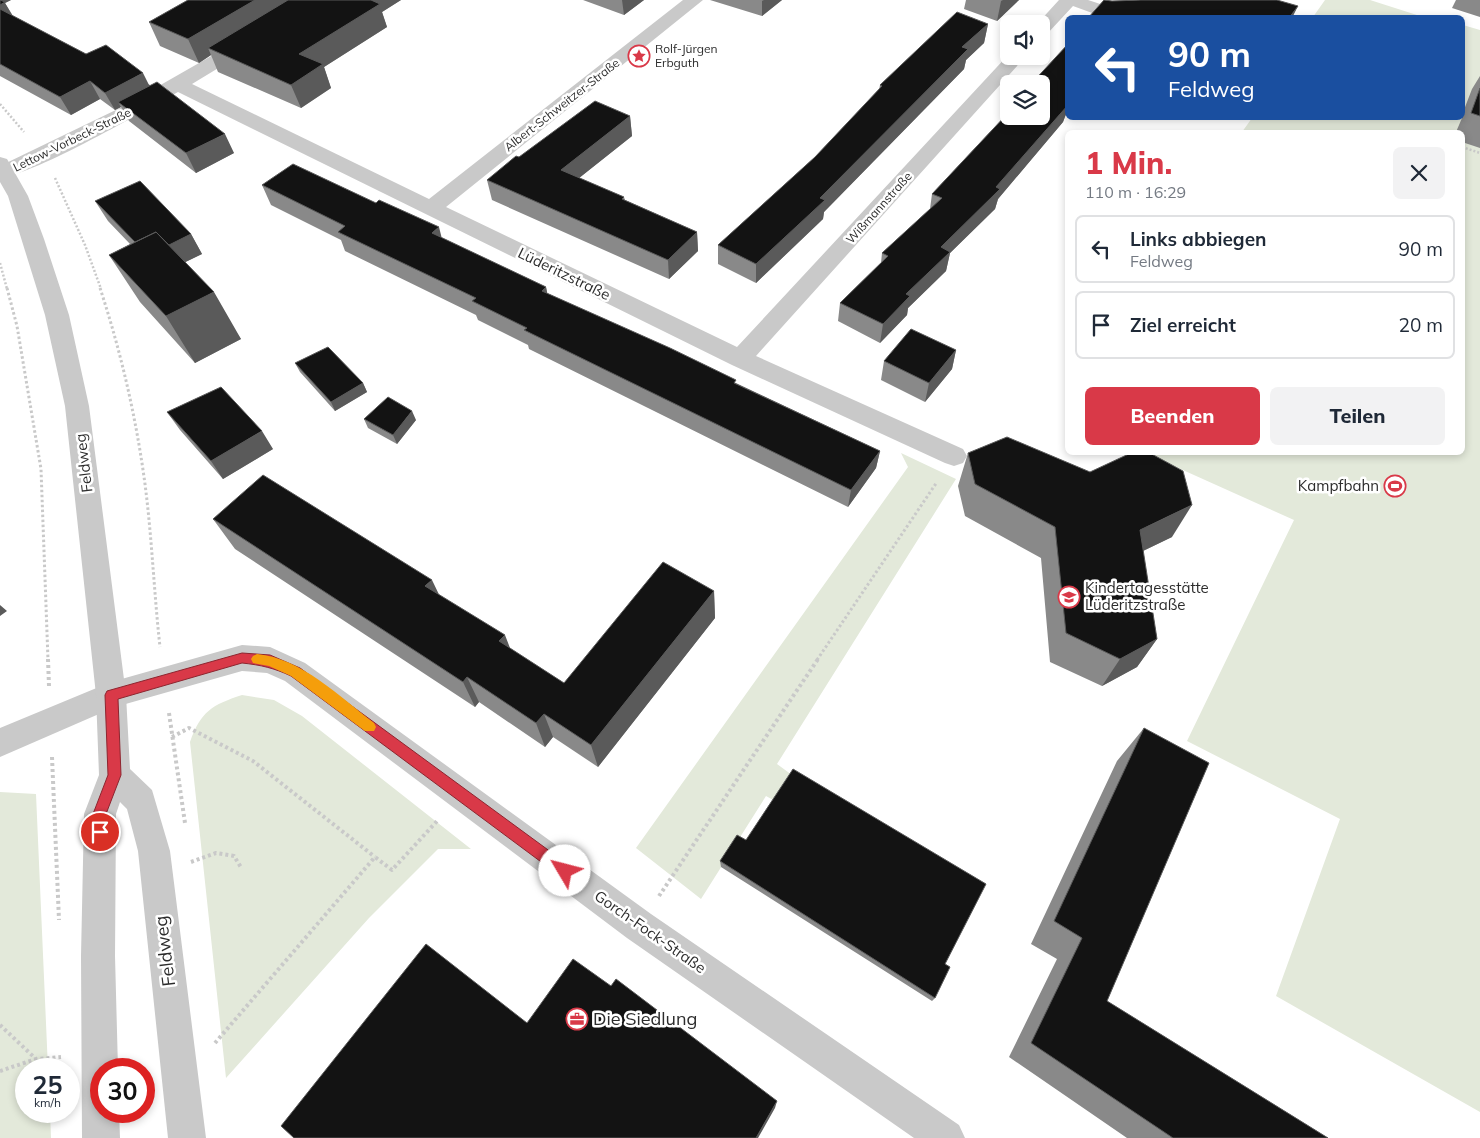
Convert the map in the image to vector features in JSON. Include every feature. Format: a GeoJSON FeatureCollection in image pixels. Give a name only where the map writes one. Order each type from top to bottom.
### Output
{"type":"FeatureCollection","features":[{"type":"Feature","properties":{"kind":"street","name":"Albert-Schweitzer-Straße"},"geometry":{"type":"LineString","coordinates":[[430,209],[694,0]]}},
{"type":"Feature","properties":{"kind":"street"},"geometry":{"type":"LineString","coordinates":[[1050,21],[1070,0],[1116,15]]}},
{"type":"Feature","properties":{"kind":"street","name":"Lettow-Vorbeck-Straße"},"geometry":{"type":"LineString","coordinates":[[3,167],[41,156],[129,113],[261,35]]}},
{"type":"Feature","properties":{"kind":"street","name":"Wißmannstraße"},"geometry":{"type":"LineString","coordinates":[[740,359],[1009,65]]}},
{"type":"Feature","properties":{"kind":"street","name":"Lüderitzstraße"},"geometry":{"type":"LineString","coordinates":[[178,85],[740,359],[954,456]]}},
{"type":"Feature","properties":{"kind":"street","name":"Feldweg"},"geometry":{"type":"LineString","coordinates":[[3,167],[18,196],[57,316],[77,406],[111,695],[114,775],[100,814],[98,956],[101,1138]]}},
{"type":"Feature","properties":{"kind":"street","name":"Gorch-Fock-Straße"},"geometry":{"type":"LineString","coordinates":[[0,743],[111,695],[242,658],[270,660],[296,672],[639,926],[946,1138]]}},
{"type":"Feature","properties":{"kind":"street","name":"Feldweg"},"geometry":{"type":"LineString","coordinates":[[114,775],[141,801],[154,851],[187,1138]]}},
{"type":"Feature","properties":{"kind":"path"},"geometry":{"type":"LineString","coordinates":[[0,104],[31,139],[60,188],[84,242],[123,367],[142,462],[153,598],[185,824]]}},
{"type":"Feature","properties":{"kind":"path"},"geometry":{"type":"LineString","coordinates":[[1465,148],[1480,153]]}},
{"type":"Feature","properties":{"kind":"path"},"geometry":{"type":"LineString","coordinates":[[0,263],[17,326],[41,469],[60,929]]}},
{"type":"Feature","properties":{"kind":"path"},"geometry":{"type":"LineString","coordinates":[[639,926],[954,456]]}},
{"type":"Feature","properties":{"kind":"path"},"geometry":{"type":"LineString","coordinates":[[172,737],[189,728],[253,761],[392,870],[462,794]]}},
{"type":"Feature","properties":{"kind":"path"},"geometry":{"type":"LineString","coordinates":[[189,852],[191,869]]}},
{"type":"Feature","properties":{"kind":"path"},"geometry":{"type":"LineString","coordinates":[[190,862],[216,852],[234,856],[242,869]]}},
{"type":"Feature","properties":{"kind":"path"},"geometry":{"type":"LineString","coordinates":[[215,1044],[375,857]]}},
{"type":"Feature","properties":{"kind":"path"},"geometry":{"type":"LineString","coordinates":[[0,1025],[36,1058],[66,1056],[66,1058]]}},
{"type":"Feature","properties":{"kind":"path"},"geometry":{"type":"LineString","coordinates":[[214,1034],[216,1053]]}},
{"type":"Feature","properties":{"kind":"path"},"geometry":{"type":"LineString","coordinates":[[0,1071],[15,1066]]}},
{"type":"Feature","properties":{"kind":"green space"},"geometry":{"type":"Polygon","coordinates":[[[1325,0],[1370,0],[1417,15],[1314,15],[1325,0]]]}},
{"type":"Feature","properties":{"kind":"green space"},"geometry":{"type":"Polygon","coordinates":[[[1465,26],[1480,30],[1480,1112],[1276,996],[1340,819],[1187,741],[1294,520],[1149,455],[1465,455],[1465,130],[1243,130],[1251,120],[1465,120],[1465,26]]]}},
{"type":"Feature","properties":{"kind":"green space"},"geometry":{"type":"Polygon","coordinates":[[[901,453],[956,479],[777,764],[792,775],[775,801],[766,796],[701,899],[636,848],[908,467],[901,453]]]}},
{"type":"Feature","properties":{"kind":"green space"},"geometry":{"type":"Polygon","coordinates":[[[242,695],[274,700],[302,716],[471,849],[438,849],[369,918],[226,1078],[190,742],[203,716],[215,706],[242,695]]]}},
{"type":"Feature","properties":{"kind":"green space"},"geometry":{"type":"Polygon","coordinates":[[[0,792],[36,794],[48,1058],[15,1058],[15,1123],[50,1123],[51,1138],[0,1138],[0,792]]]}},
{"type":"Feature","properties":{"kind":"building"},"geometry":{"type":"Polygon","coordinates":[[[188,0],[255,0],[188,39],[149,22],[188,0]]]}},
{"type":"Feature","properties":{"kind":"building"},"geometry":{"type":"Polygon","coordinates":[[[288,0],[371,0],[380,4],[299,54],[323,64],[291,85],[208,48],[288,0]]]}},
{"type":"Feature","properties":{"kind":"building"},"geometry":{"type":"Polygon","coordinates":[[[1104,0],[1277,0],[1298,6],[1291,15],[1091,15],[1104,0]]]}},
{"type":"Feature","properties":{"kind":"building"},"geometry":{"type":"Polygon","coordinates":[[[0,9],[86,54],[106,45],[143,73],[105,93],[90,81],[60,97],[0,64],[0,9]]]}},
{"type":"Feature","properties":{"kind":"building"},"geometry":{"type":"Polygon","coordinates":[[[957,12],[988,24],[962,47],[968,49],[820,198],[825,200],[756,264],[718,245],[815,157],[882,86],[880,85],[957,12]]]}},
{"type":"Feature","properties":{"kind":"building"},"geometry":{"type":"Polygon","coordinates":[[[1065,47],[1065,108],[996,187],[1000,189],[941,247],[950,252],[906,294],[910,296],[883,324],[840,303],[888,256],[882,253],[942,198],[932,194],[1000,122],[1000,125],[1050,125],[1050,75],[1039,75],[1065,47]]]}},
{"type":"Feature","properties":{"kind":"building"},"geometry":{"type":"Polygon","coordinates":[[[157,82],[225,134],[186,153],[118,102],[157,82]]]}},
{"type":"Feature","properties":{"kind":"building"},"geometry":{"type":"Polygon","coordinates":[[[1480,88],[1480,116],[1471,113],[1480,88]]]}},
{"type":"Feature","properties":{"kind":"building"},"geometry":{"type":"Polygon","coordinates":[[[595,101],[630,116],[561,170],[624,197],[622,199],[697,232],[668,260],[487,180],[516,156],[519,157],[595,101]]]}},
{"type":"Feature","properties":{"kind":"building"},"geometry":{"type":"Polygon","coordinates":[[[293,164],[376,203],[379,200],[439,227],[432,233],[546,287],[542,291],[670,348],[736,380],[734,383],[880,451],[851,490],[524,330],[527,328],[472,301],[476,298],[338,232],[345,226],[262,185],[293,164]]]}},
{"type":"Feature","properties":{"kind":"building"},"geometry":{"type":"Polygon","coordinates":[[[140,181],[191,234],[169,245],[156,232],[135,242],[95,201],[140,181]]]}},
{"type":"Feature","properties":{"kind":"building"},"geometry":{"type":"Polygon","coordinates":[[[156,232],[214,292],[166,316],[109,255],[156,232]]]}},
{"type":"Feature","properties":{"kind":"building"},"geometry":{"type":"Polygon","coordinates":[[[911,329],[956,350],[929,383],[884,361],[911,329]]]}},
{"type":"Feature","properties":{"kind":"building"},"geometry":{"type":"Polygon","coordinates":[[[328,347],[363,383],[331,402],[295,363],[328,347]]]}},
{"type":"Feature","properties":{"kind":"building"},"geometry":{"type":"Polygon","coordinates":[[[221,387],[262,431],[211,461],[167,412],[221,387]]]}},
{"type":"Feature","properties":{"kind":"building"},"geometry":{"type":"Polygon","coordinates":[[[388,397],[412,411],[393,435],[364,419],[388,397]]]}},
{"type":"Feature","properties":{"kind":"building"},"geometry":{"type":"Polygon","coordinates":[[[1007,437],[1090,472],[1127,455],[1154,455],[1183,471],[1192,505],[1140,530],[1157,639],[1120,659],[1066,633],[1055,527],[975,484],[968,453],[1007,437]]]}},
{"type":"Feature","properties":{"kind":"building"},"geometry":{"type":"Polygon","coordinates":[[[263,475],[432,580],[425,586],[505,635],[499,641],[564,683],[663,562],[714,591],[591,745],[544,714],[536,723],[467,677],[463,682],[213,519],[263,475]]]}},
{"type":"Feature","properties":{"kind":"building"},"geometry":{"type":"Polygon","coordinates":[[[1144,728],[1209,763],[1107,1001],[1328,1138],[1173,1138],[1031,1043],[1082,938],[1054,921],[1144,728]]]}},
{"type":"Feature","properties":{"kind":"building"},"geometry":{"type":"Polygon","coordinates":[[[793,769],[986,884],[945,964],[950,967],[935,998],[720,861],[737,835],[746,840],[793,769]]]}},
{"type":"Feature","properties":{"kind":"building"},"geometry":{"type":"Polygon","coordinates":[[[426,944],[527,1023],[573,959],[611,986],[616,979],[777,1101],[756,1138],[294,1138],[281,1126],[426,944]]]}},
{"type":"Feature","properties":{"kind":"slow traffic"},"geometry":{"type":"LineString","coordinates":[[257,659],[270,660],[296,672],[370,727]]}},
{"type":"Feature","properties":{"kind":"place","name":"Rolf-Jürgen Erbguth"},"geometry":{"type":"Point","coordinates":[639,56]}},
{"type":"Feature","properties":{"kind":"place","name":"Kampfbahn"},"geometry":{"type":"Point","coordinates":[1395,486]}},
{"type":"Feature","properties":{"kind":"place","name":"Kindertagesstätte Lüderitzstraße"},"geometry":{"type":"Point","coordinates":[1069,597]}},
{"type":"Feature","properties":{"kind":"place","name":"Die Siedlung"},"geometry":{"type":"Point","coordinates":[577,1019]}},
{"type":"Feature","properties":{"kind":"route"},"geometry":{"type":"LineString","coordinates":[[100,832],[100,814],[114,775],[111,695],[242,658],[270,660],[296,672],[565,871]]}}]}
